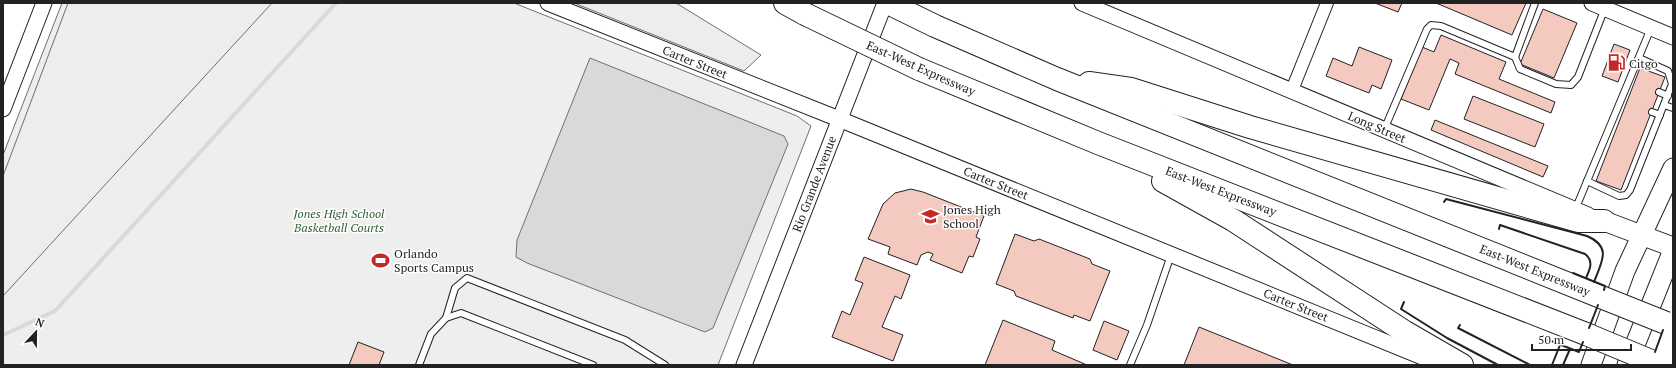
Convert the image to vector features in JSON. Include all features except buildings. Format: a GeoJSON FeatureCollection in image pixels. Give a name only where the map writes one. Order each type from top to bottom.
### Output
{"type":"FeatureCollection","features":[{"type":"Feature","properties":{"kind":"highway","name":"East-West Expressway"},"geometry":{"type":"LineString","coordinates":[[785,3],[920,69],[1098,143],[1657,363]]}},
{"type":"Feature","properties":{"kind":"highway","name":"East-West Expressway"},"geometry":{"type":"LineString","coordinates":[[887,3],[935,26],[1056,79],[1670,324]]}},
{"type":"Feature","properties":{"kind":"highway"},"geometry":{"type":"LineString","coordinates":[[1056,79],[1131,89],[1244,125],[1552,214],[1578,221],[1604,221]]}},
{"type":"Feature","properties":{"kind":"highway"},"geometry":{"type":"LineString","coordinates":[[1098,143],[1233,220],[1405,332],[1462,365]]}},
{"type":"Feature","properties":{"kind":"main road"},"geometry":{"type":"LineString","coordinates":[[1591,365],[1625,271],[1643,236],[1673,168]]}},
{"type":"Feature","properties":{"kind":"main road","name":"Long Street"},"geometry":{"type":"LineString","coordinates":[[1604,221],[1673,247]]}},
{"type":"Feature","properties":{"kind":"main road"},"geometry":{"type":"LineString","coordinates":[[1627,365],[1673,250]]}},
{"type":"Feature","properties":{"kind":"street"},"geometry":{"type":"LineString","coordinates":[[3,109],[44,3]]}},
{"type":"Feature","properties":{"kind":"street","name":"Carter Street"},"geometry":{"type":"LineString","coordinates":[[548,3],[839,119],[1442,365]]}},
{"type":"Feature","properties":{"kind":"street","name":"Rio Grande Avenue"},"geometry":{"type":"LineString","coordinates":[[744,365],[839,119],[887,3]]}},
{"type":"Feature","properties":{"kind":"street","name":"Long Street"},"geometry":{"type":"LineString","coordinates":[[1082,3],[1604,221]]}},
{"type":"Feature","properties":{"kind":"street"},"geometry":{"type":"LineString","coordinates":[[1292,90],[1327,3]]}},
{"type":"Feature","properties":{"kind":"street"},"geometry":{"type":"LineString","coordinates":[[1598,6],[1673,37]]}},
{"type":"Feature","properties":{"kind":"lane"},"geometry":{"type":"LineString","coordinates":[[1535,3],[1515,57],[1520,69],[1556,84],[1571,85],[1578,77],[1598,6]]}},
{"type":"Feature","properties":{"kind":"lane"},"geometry":{"type":"LineString","coordinates":[[1384,130],[1423,36],[1431,25],[1441,26],[1515,57]]}},
{"type":"Feature","properties":{"kind":"lane"},"geometry":{"type":"LineString","coordinates":[[1575,210],[1594,163],[1624,101],[1651,28]]}},
{"type":"Feature","properties":{"kind":"lane"},"geometry":{"type":"LineString","coordinates":[[1587,181],[1619,196],[1626,194],[1634,179],[1672,84],[1668,71],[1639,58]]}},
{"type":"Feature","properties":{"kind":"lane"},"geometry":{"type":"LineString","coordinates":[[1659,92],[1668,96]]}},
{"type":"Feature","properties":{"kind":"lane"},"geometry":{"type":"LineString","coordinates":[[1664,105],[1673,108]]}},
{"type":"Feature","properties":{"kind":"lane"},"geometry":{"type":"LineString","coordinates":[[1652,112],[1660,115]]}},
{"type":"Feature","properties":{"kind":"lane"},"geometry":{"type":"LineString","coordinates":[[1594,163],[1602,166]]}},
{"type":"Feature","properties":{"kind":"lane"},"geometry":{"type":"LineString","coordinates":[[1627,176],[1634,179]]}},
{"type":"Feature","properties":{"kind":"lane"},"geometry":{"type":"LineString","coordinates":[[1130,365],[1147,325],[1171,254]]}},
{"type":"Feature","properties":{"kind":"lane"},"geometry":{"type":"LineString","coordinates":[[419,365],[431,334],[446,318],[455,288],[467,278],[625,340],[665,365]]}},
{"type":"Feature","properties":{"kind":"lane"},"geometry":{"type":"LineString","coordinates":[[446,318],[461,313],[593,365]]}},
{"type":"Feature","properties":{"kind":"green space","name":"Orlando Sports Campus"},"geometry":{"type":"Polygon","coordinates":[[[62,3],[514,3],[797,116],[811,126],[718,365],[3,365],[3,155],[62,3]]]}},
{"type":"Feature","properties":{"kind":"shaded area"},"geometry":{"type":"Polygon","coordinates":[[[68,3],[272,3],[3,296],[3,176],[68,3]]]}},
{"type":"Feature","properties":{"kind":"shaded area"},"geometry":{"type":"Polygon","coordinates":[[[574,3],[676,3],[761,55],[744,71],[574,3]]]}},
{"type":"Feature","properties":{"kind":"shaded area"},"geometry":{"type":"Polygon","coordinates":[[[590,58],[784,136],[788,144],[713,328],[705,332],[527,263],[516,257],[517,240],[590,58]]]}},
{"type":"Feature","properties":{"kind":"waterway"},"geometry":{"type":"LineString","coordinates":[[3,335],[55,311],[336,3]]}},
{"type":"Feature","properties":{"kind":"wall"},"geometry":{"type":"LineString","coordinates":[[1444,202],[1446,199],[1587,236],[1595,240],[1600,245],[1603,255],[1594,282]]}},
{"type":"Feature","properties":{"kind":"wall"},"geometry":{"type":"LineString","coordinates":[[1499,229],[1500,225],[1585,254],[1590,259],[1590,268],[1586,278]]}},
{"type":"Feature","properties":{"kind":"wall"},"geometry":{"type":"LineString","coordinates":[[1573,273],[1605,286],[1604,290]]}},
{"type":"Feature","properties":{"kind":"wall"},"geometry":{"type":"LineString","coordinates":[[1404,302],[1401,309],[1447,338],[1498,365]]}},
{"type":"Feature","properties":{"kind":"wall"},"geometry":{"type":"LineString","coordinates":[[1589,328],[1598,305]]}},
{"type":"Feature","properties":{"kind":"wall"},"geometry":{"type":"LineString","coordinates":[[1460,325],[1458,328],[1530,365]]}},
{"type":"Feature","properties":{"kind":"wall"},"geometry":{"type":"LineString","coordinates":[[1655,352],[1663,330]]}},
{"type":"Feature","properties":{"kind":"wall"},"geometry":{"type":"LineString","coordinates":[[1546,339],[1579,352],[1583,342]]}},
{"type":"Feature","properties":{"kind":"wall"},"geometry":{"type":"LineString","coordinates":[[1552,365],[1560,345]]}},
{"type":"Feature","properties":{"kind":"wall"},"geometry":{"type":"LineString","coordinates":[[1563,365],[1570,349]]}},
{"type":"Feature","properties":{"kind":"place","name":"Citgo"},"geometry":{"type":"Point","coordinates":[1616,63]}},
{"type":"Feature","properties":{"kind":"place","name":"Jones High School"},"geometry":{"type":"Point","coordinates":[930,216]}},
{"type":"Feature","properties":{"kind":"place","name":"Orlando Sports Campus"},"geometry":{"type":"Point","coordinates":[381,260]}},
{"type":"Feature","properties":{"kind":"park label","name":"Jones High School Basketball Courts"},"geometry":{"type":"Point","coordinates":[339,220]}}]}
